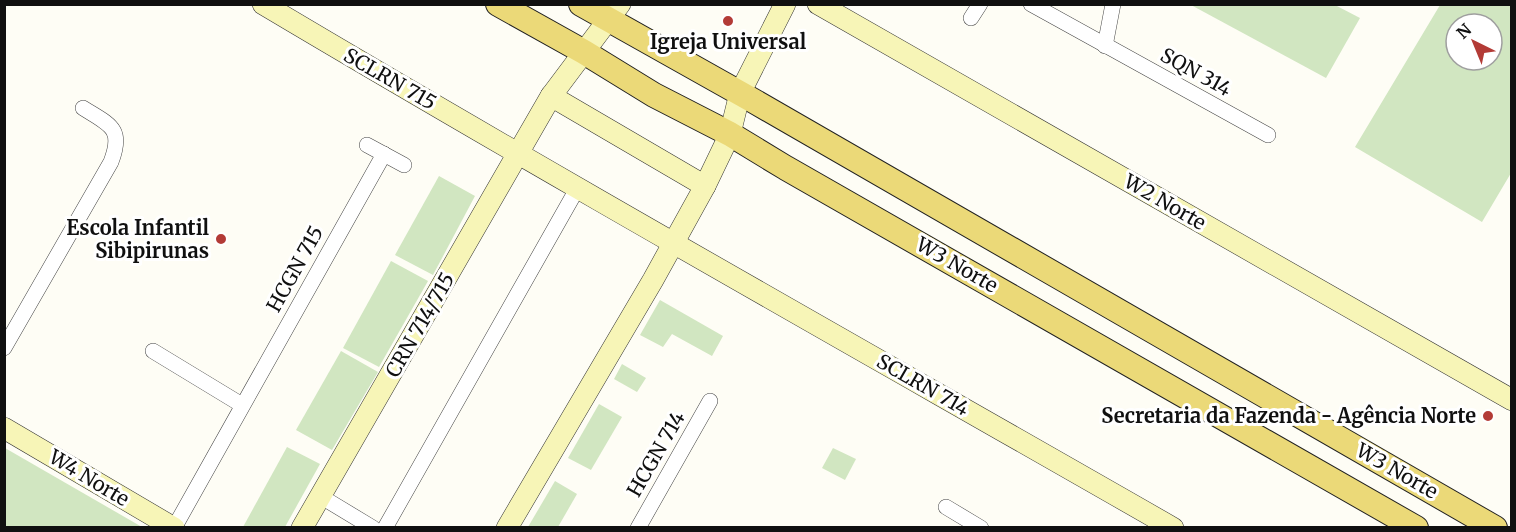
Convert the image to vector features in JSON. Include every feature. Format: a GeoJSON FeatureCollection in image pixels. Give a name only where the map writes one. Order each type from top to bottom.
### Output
{"type":"FeatureCollection","features":[{"type":"Feature","properties":{"kind":"main road","name":"W3 Norte"},"geometry":{"type":"LineString","coordinates":[[498,4],[584,52],[654,95],[730,134],[1416,528]]}},
{"type":"Feature","properties":{"kind":"main road","name":"W3 Norte"},"geometry":{"type":"LineString","coordinates":[[581,4],[615,13],[740,93],[861,164],[1495,528]]}},
{"type":"Feature","properties":{"kind":"main road"},"geometry":{"type":"LineString","coordinates":[[812,183],[842,191],[848,188],[861,164]]}},
{"type":"Feature","properties":{"kind":"main road"},"geometry":{"type":"LineString","coordinates":[[859,209],[874,189],[883,189],[937,208]]}},
{"type":"Feature","properties":{"kind":"street","name":"SCLRN 715"},"geometry":{"type":"LineString","coordinates":[[263,4],[517,152]]}},
{"type":"Feature","properties":{"kind":"street"},"geometry":{"type":"LineString","coordinates":[[507,528],[642,300],[705,186],[730,134],[740,93],[785,4]]}},
{"type":"Feature","properties":{"kind":"street","name":"W2 Norte"},"geometry":{"type":"LineString","coordinates":[[818,4],[1512,400]]}},
{"type":"Feature","properties":{"kind":"street"},"geometry":{"type":"LineString","coordinates":[[971,18],[980,4]]}},
{"type":"Feature","properties":{"kind":"street","name":"SQN 314"},"geometry":{"type":"LineString","coordinates":[[1030,4],[1268,135]]}},
{"type":"Feature","properties":{"kind":"street"},"geometry":{"type":"LineString","coordinates":[[1105,46],[1113,4]]}},
{"type":"Feature","properties":{"kind":"street","name":"CRN 714/715"},"geometry":{"type":"LineString","coordinates":[[302,528],[550,96],[615,13]]}},
{"type":"Feature","properties":{"kind":"street"},"geometry":{"type":"LineString","coordinates":[[550,96],[705,186]]}},
{"type":"Feature","properties":{"kind":"street"},"geometry":{"type":"LineString","coordinates":[[4,348],[111,162],[117,146],[117,138],[111,127],[83,108]]}},
{"type":"Feature","properties":{"kind":"street"},"geometry":{"type":"LineString","coordinates":[[367,145],[404,165]]}},
{"type":"Feature","properties":{"kind":"street"},"geometry":{"type":"LineString","coordinates":[[517,152],[577,189],[673,242]]}},
{"type":"Feature","properties":{"kind":"street","name":"HCGN 715"},"geometry":{"type":"LineString","coordinates":[[174,528],[384,154]]}},
{"type":"Feature","properties":{"kind":"street"},"geometry":{"type":"LineString","coordinates":[[385,528],[577,189]]}},
{"type":"Feature","properties":{"kind":"street","name":"SCLRN 714"},"geometry":{"type":"LineString","coordinates":[[673,242],[1173,528]]}},
{"type":"Feature","properties":{"kind":"street"},"geometry":{"type":"LineString","coordinates":[[153,351],[243,405]]}},
{"type":"Feature","properties":{"kind":"street","name":"HCGN 714"},"geometry":{"type":"LineString","coordinates":[[638,528],[710,401]]}},
{"type":"Feature","properties":{"kind":"street","name":"W4 Norte"},"geometry":{"type":"LineString","coordinates":[[4,428],[174,528]]}},
{"type":"Feature","properties":{"kind":"street"},"geometry":{"type":"LineString","coordinates":[[320,496],[373,528]]}},
{"type":"Feature","properties":{"kind":"street"},"geometry":{"type":"LineString","coordinates":[[946,507],[981,528]]}},
{"type":"Feature","properties":{"kind":"green space"},"geometry":{"type":"Polygon","coordinates":[[[1191,5],[1335,5],[1360,18],[1326,78],[1191,5]]]}},
{"type":"Feature","properties":{"kind":"green space"},"geometry":{"type":"Polygon","coordinates":[[[1440,5],[1511,5],[1511,173],[1482,222],[1355,147],[1440,5]]]}},
{"type":"Feature","properties":{"kind":"green space"},"geometry":{"type":"Polygon","coordinates":[[[439,176],[475,196],[433,275],[395,255],[439,176]]]}},
{"type":"Feature","properties":{"kind":"green space"},"geometry":{"type":"Polygon","coordinates":[[[391,261],[428,281],[379,367],[343,348],[391,261]]]}},
{"type":"Feature","properties":{"kind":"green space"},"geometry":{"type":"Polygon","coordinates":[[[660,300],[723,336],[712,356],[672,334],[663,347],[640,335],[660,300]]]}},
{"type":"Feature","properties":{"kind":"green space"},"geometry":{"type":"Polygon","coordinates":[[[341,351],[378,372],[332,450],[296,430],[341,351]]]}},
{"type":"Feature","properties":{"kind":"green space"},"geometry":{"type":"Polygon","coordinates":[[[622,364],[646,378],[637,392],[614,379],[622,364]]]}},
{"type":"Feature","properties":{"kind":"green space"},"geometry":{"type":"Polygon","coordinates":[[[599,404],[622,417],[591,470],[568,458],[599,404]]]}},
{"type":"Feature","properties":{"kind":"green space"},"geometry":{"type":"Polygon","coordinates":[[[287,447],[320,464],[285,527],[243,527],[287,447]]]}},
{"type":"Feature","properties":{"kind":"green space"},"geometry":{"type":"Polygon","coordinates":[[[5,448],[142,527],[5,527],[5,448]]]}},
{"type":"Feature","properties":{"kind":"green space"},"geometry":{"type":"Polygon","coordinates":[[[833,448],[856,459],[845,480],[822,468],[833,448]]]}},
{"type":"Feature","properties":{"kind":"green space"},"geometry":{"type":"Polygon","coordinates":[[[555,481],[577,494],[558,527],[528,527],[555,481]]]}},
{"type":"Feature","properties":{"kind":"place","name":"Igreja Universal"},"geometry":{"type":"Point","coordinates":[728,21]}},
{"type":"Feature","properties":{"kind":"place","name":"Escola Infantil Sibipirunas"},"geometry":{"type":"Point","coordinates":[221,239]}},
{"type":"Feature","properties":{"kind":"place","name":"Secretaria da Fazenda - Agência Norte"},"geometry":{"type":"Point","coordinates":[1488,416]}}]}
